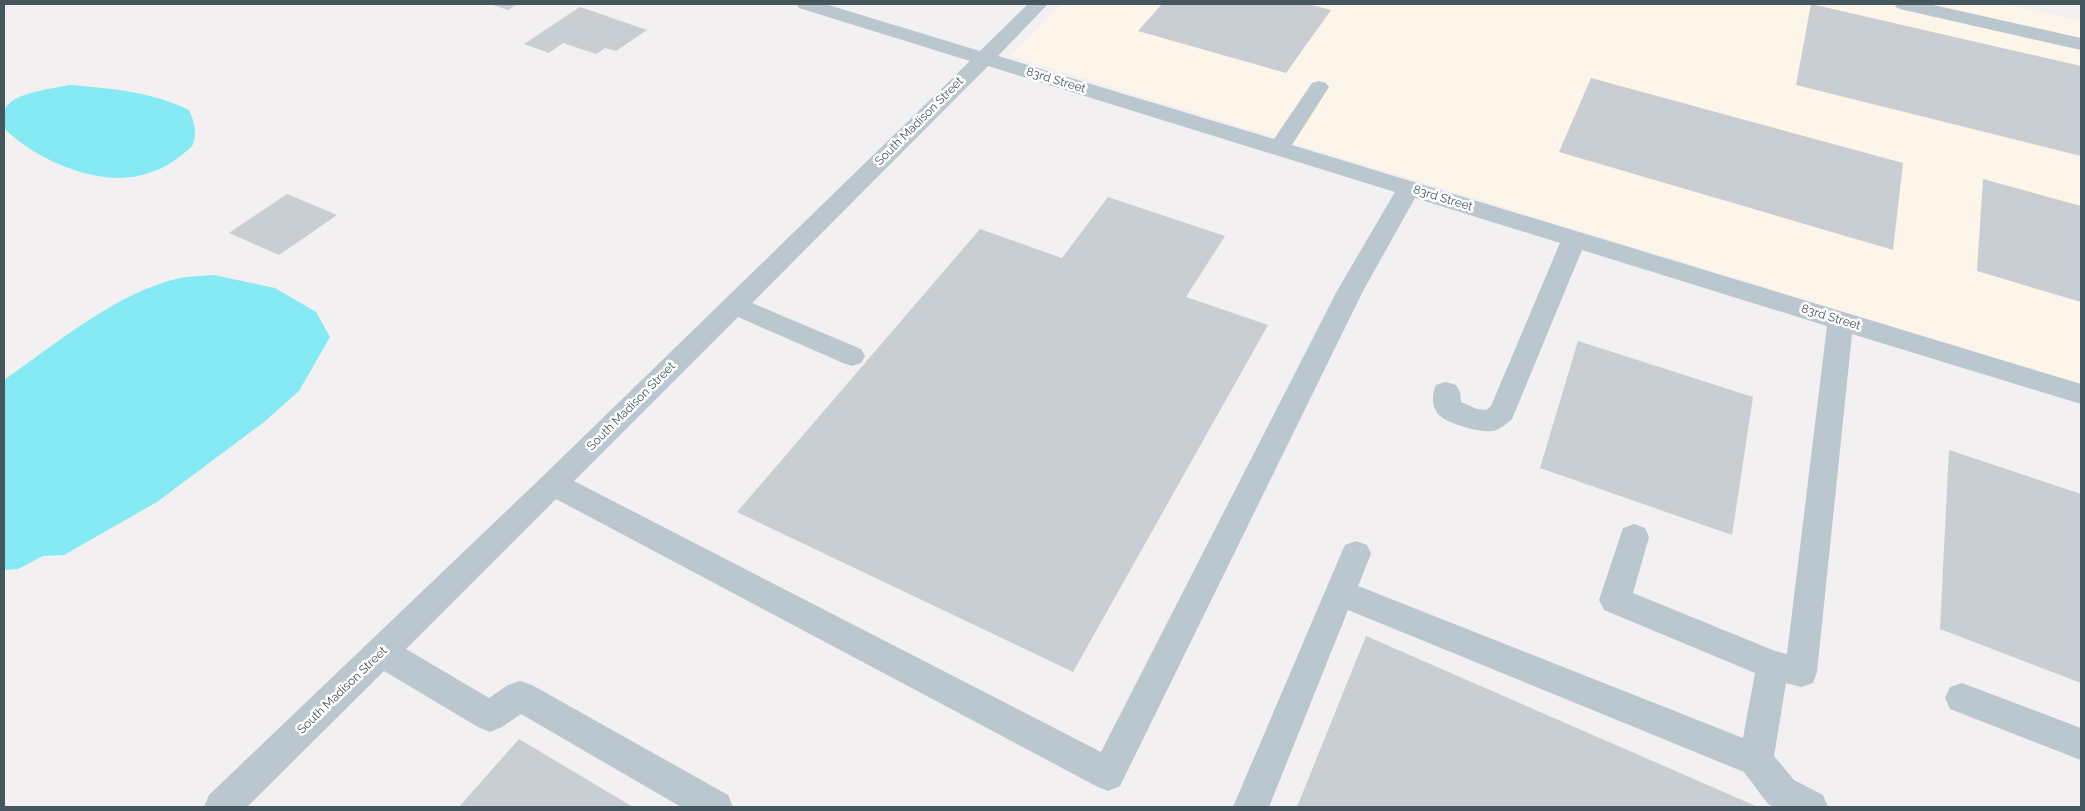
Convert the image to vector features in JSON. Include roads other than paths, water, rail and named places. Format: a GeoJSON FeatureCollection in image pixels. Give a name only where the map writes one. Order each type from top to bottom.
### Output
{"type":"FeatureCollection","features":[{"type":"Feature","properties":{"kind":"street","name":"83rd Street"},"geometry":{"type":"LineString","coordinates":[[806,4],[2081,394]]}},
{"type":"Feature","properties":{"kind":"street","name":"South Madison Street"},"geometry":{"type":"LineString","coordinates":[[222,807],[553,484],[1039,4]]}},
{"type":"Feature","properties":{"kind":"street"},"geometry":{"type":"LineString","coordinates":[[1904,4],[2081,44]]}},
{"type":"Feature","properties":{"kind":"street"},"geometry":{"type":"LineString","coordinates":[[1279,148],[1319,87]]}},
{"type":"Feature","properties":{"kind":"street"},"geometry":{"type":"LineString","coordinates":[[553,484],[1108,774],[1350,291],[1409,188]]}},
{"type":"Feature","properties":{"kind":"street"},"geometry":{"type":"LineString","coordinates":[[1446,392],[1448,408],[1473,419],[1491,422],[1502,412],[1574,238]]}},
{"type":"Feature","properties":{"kind":"street"},"geometry":{"type":"LineString","coordinates":[[734,305],[852,356]]}},
{"type":"Feature","properties":{"kind":"street"},"geometry":{"type":"LineString","coordinates":[[1634,537],[1615,600],[1773,665],[1801,672],[1841,320]]}},
{"type":"Feature","properties":{"kind":"street"},"geometry":{"type":"LineString","coordinates":[[1251,807],[1356,554]]}},
{"type":"Feature","properties":{"kind":"street"},"geometry":{"type":"LineString","coordinates":[[1340,593],[1756,760],[1781,792],[1810,807]]}},
{"type":"Feature","properties":{"kind":"street"},"geometry":{"type":"LineString","coordinates":[[381,652],[490,716],[520,696],[716,807]]}},
{"type":"Feature","properties":{"kind":"street"},"geometry":{"type":"LineString","coordinates":[[1756,760],[1773,665]]}},
{"type":"Feature","properties":{"kind":"street"},"geometry":{"type":"LineString","coordinates":[[1962,698],[2081,744]]}},
{"type":"Feature","properties":{"kind":"water"},"geometry":{"type":"Polygon","coordinates":[[[69,85],[115,89],[146,95],[189,110],[195,128],[194,142],[189,149],[164,167],[143,175],[109,178],[85,173],[47,159],[24,145],[4,128],[5,109],[9,103],[34,92],[69,85]]]}},
{"type":"Feature","properties":{"kind":"water"},"geometry":{"type":"Polygon","coordinates":[[[214,275],[275,288],[316,312],[330,337],[299,391],[264,422],[157,502],[64,555],[43,556],[18,569],[4,570],[4,380],[88,321],[133,295],[156,285],[180,278],[214,275]]]}}]}
